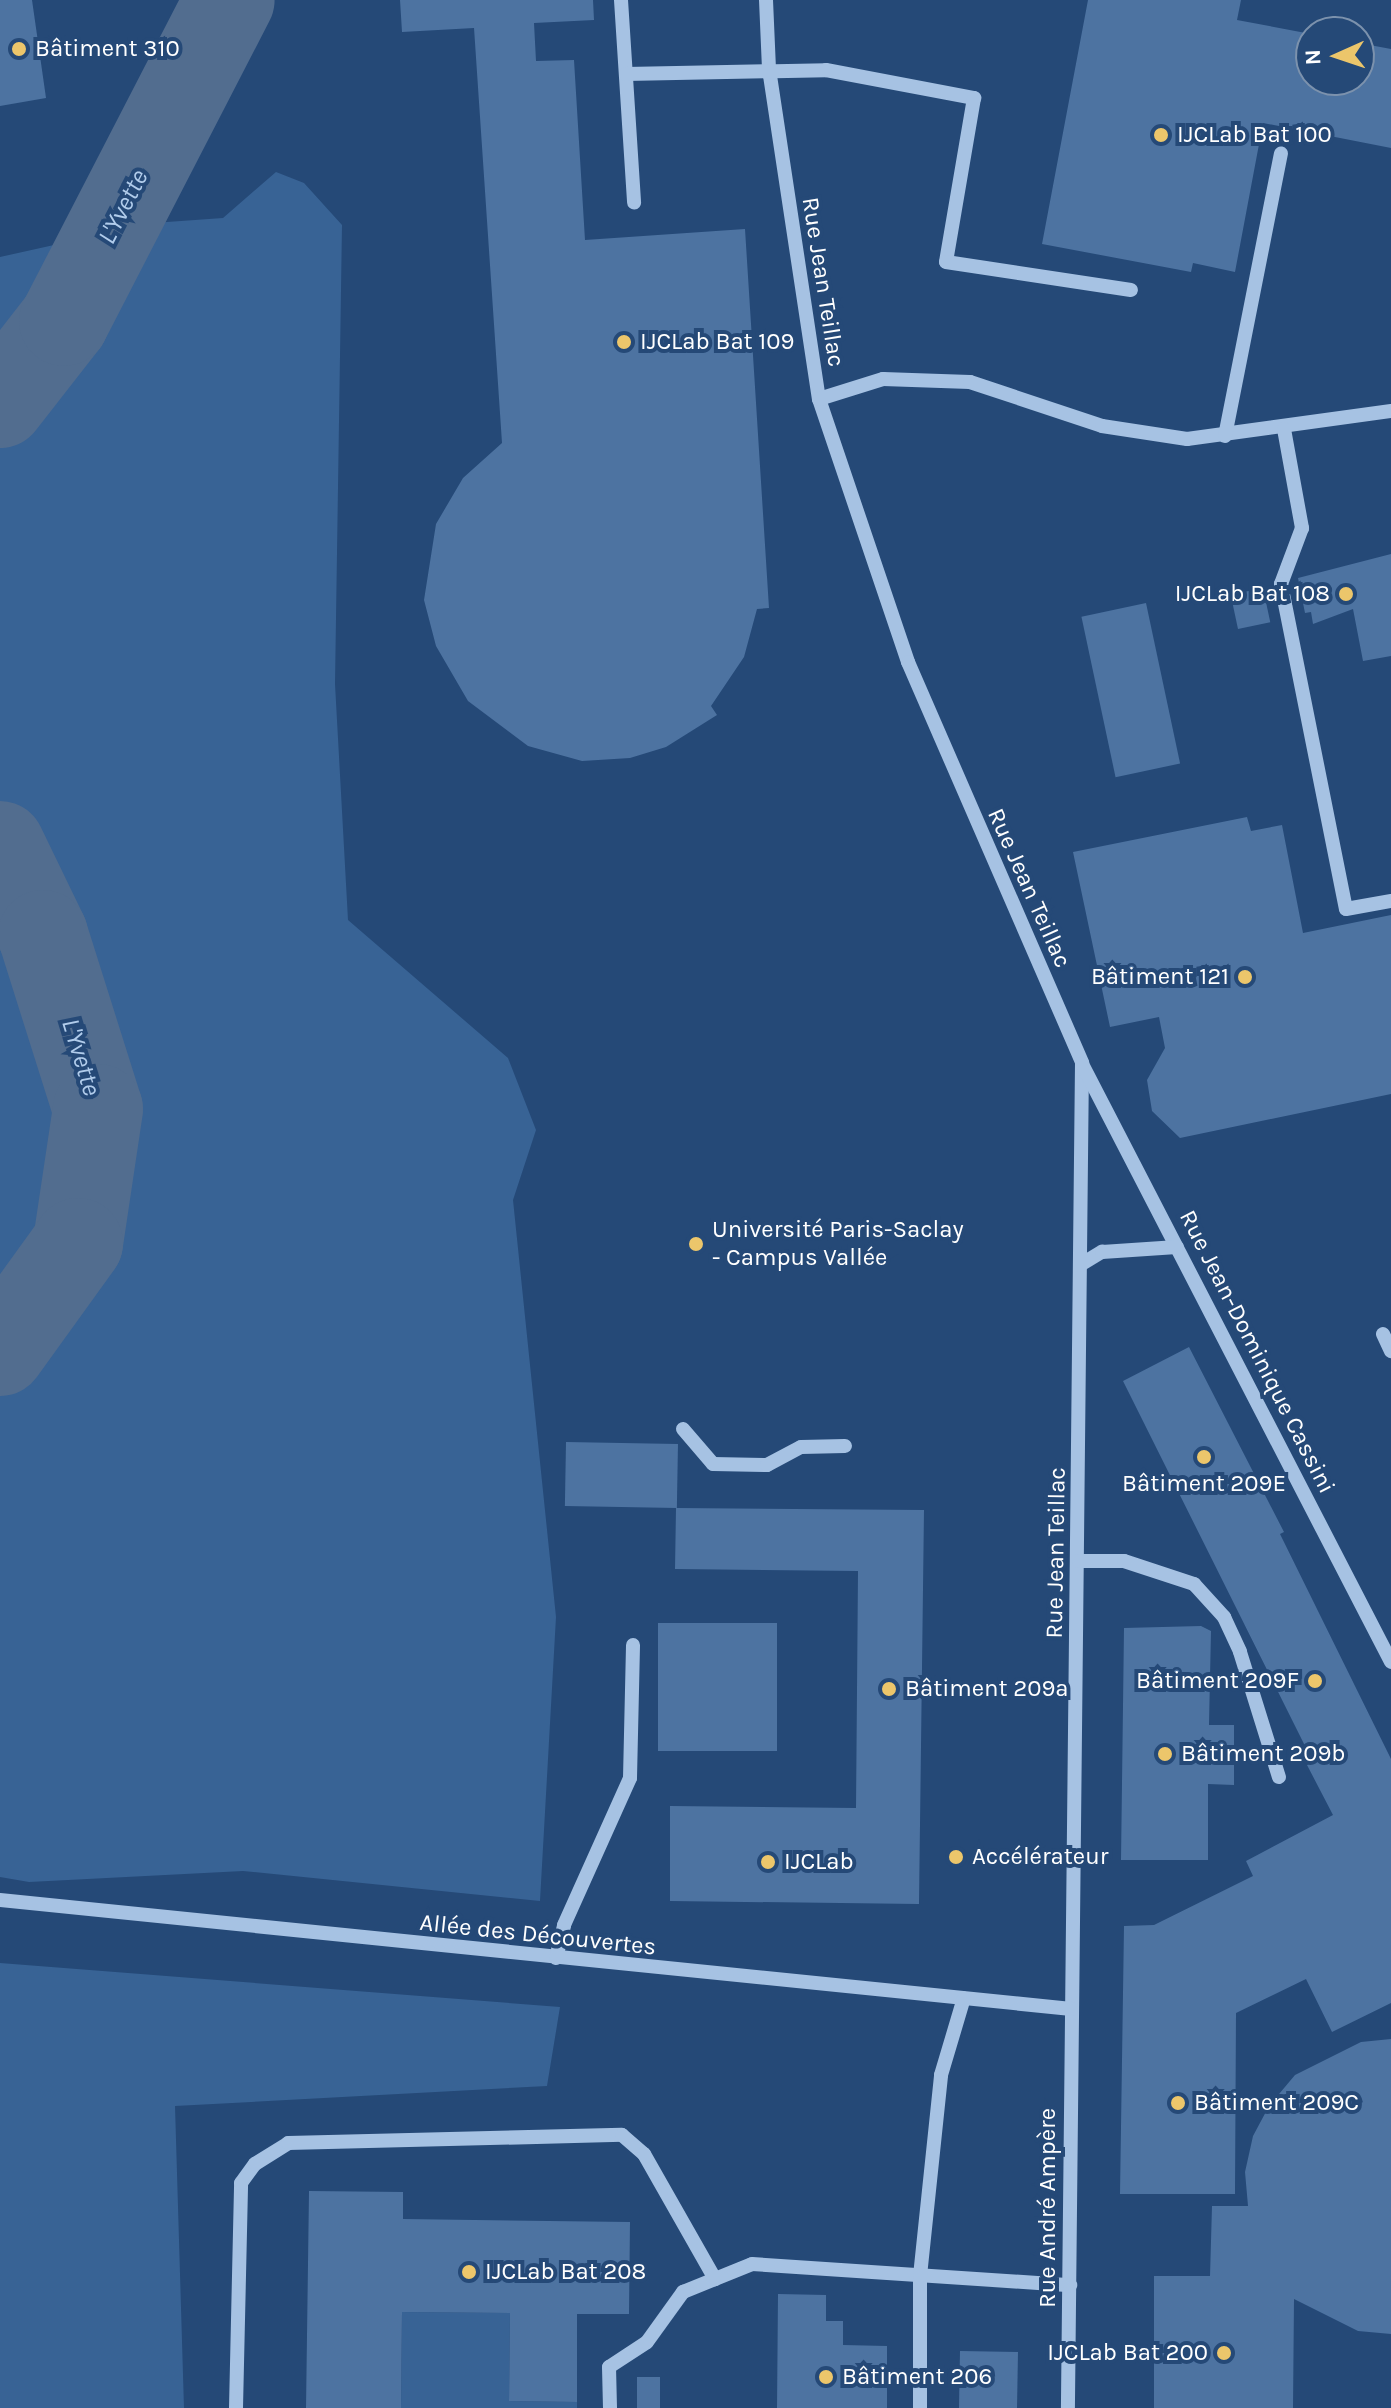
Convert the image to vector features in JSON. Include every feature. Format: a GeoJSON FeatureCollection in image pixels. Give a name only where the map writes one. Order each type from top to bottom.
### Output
{"type":"FeatureCollection","features":[{"type":"Feature","properties":{"kind":"street"},"geometry":{"type":"LineString","coordinates":[[621,0],[634,203]]}},
{"type":"Feature","properties":{"kind":"street","name":"Rue Jean Teillac"},"geometry":{"type":"LineString","coordinates":[[766,0],[769,69],[819,399],[908,662],[1082,1063],[1079,1561],[1071,2009]]}},
{"type":"Feature","properties":{"kind":"street"},"geometry":{"type":"LineString","coordinates":[[626,74],[826,70],[974,98],[946,262],[1131,290]]}},
{"type":"Feature","properties":{"kind":"street"},"geometry":{"type":"LineString","coordinates":[[1225,436],[1281,153]]}},
{"type":"Feature","properties":{"kind":"street"},"geometry":{"type":"LineString","coordinates":[[819,399],[883,379],[970,382],[1102,426],[1187,439],[1284,429],[1391,411]]}},
{"type":"Feature","properties":{"kind":"street"},"geometry":{"type":"LineString","coordinates":[[1284,429],[1302,528],[1281,584],[1346,909],[1391,901]]}},
{"type":"Feature","properties":{"kind":"street","name":"Rue Jean-Dominique Cassini"},"geometry":{"type":"LineString","coordinates":[[1082,1063],[1391,1662]]}},
{"type":"Feature","properties":{"kind":"street"},"geometry":{"type":"LineString","coordinates":[[1080,1265],[1102,1252],[1177,1247]]}},
{"type":"Feature","properties":{"kind":"street"},"geometry":{"type":"LineString","coordinates":[[1383,1334],[1391,1351]]}},
{"type":"Feature","properties":{"kind":"street"},"geometry":{"type":"LineString","coordinates":[[683,1429],[713,1464],[767,1465],[801,1447],[845,1446]]}},
{"type":"Feature","properties":{"kind":"street"},"geometry":{"type":"LineString","coordinates":[[1079,1561],[1124,1561],[1194,1584],[1230,1629],[1279,1777]]}},
{"type":"Feature","properties":{"kind":"street"},"geometry":{"type":"LineString","coordinates":[[556,1958],[564,1925],[630,1778],[633,1645]]}},
{"type":"Feature","properties":{"kind":"street","name":"Allée des Découvertes"},"geometry":{"type":"LineString","coordinates":[[0,1900],[1071,2009]]}},
{"type":"Feature","properties":{"kind":"street"},"geometry":{"type":"LineString","coordinates":[[920,2408],[920,2276],[941,2075],[964,1998]]}},
{"type":"Feature","properties":{"kind":"street","name":"Rue André Ampère"},"geometry":{"type":"LineString","coordinates":[[1068,2408],[1071,2009]]}},
{"type":"Feature","properties":{"kind":"street"},"geometry":{"type":"LineString","coordinates":[[236,2408],[241,2183],[255,2164],[288,2143],[622,2135],[644,2154],[715,2279]]}},
{"type":"Feature","properties":{"kind":"street"},"geometry":{"type":"LineString","coordinates":[[610,2408],[609,2367],[647,2342],[683,2292],[752,2264],[1070,2285]]}},
{"type":"Feature","properties":{"kind":"shaded area"},"geometry":{"type":"Polygon","coordinates":[[[276,172],[304,183],[342,225],[335,684],[348,920],[508,1058],[536,1130],[513,1200],[556,1617],[540,1901],[243,1871],[29,1882],[0,1877],[0,257],[153,223],[223,218],[276,172]]]}},
{"type":"Feature","properties":{"kind":"shaded area"},"geometry":{"type":"Polygon","coordinates":[[[0,1963],[560,2007],[547,2086],[175,2106],[184,2408],[0,2408],[0,1963]]]}},
{"type":"Feature","properties":{"kind":"shaded area"},"geometry":{"type":"Polygon","coordinates":[[[402,2312],[510,2313],[509,2401],[577,2402],[577,2408],[401,2408],[402,2312]]]}},
{"type":"Feature","properties":{"kind":"building","name":"Bâtiment 310"},"geometry":{"type":"Polygon","coordinates":[[[0,0],[32,0],[46,98],[0,106],[0,0]]]}},
{"type":"Feature","properties":{"kind":"building","name":"IJCLab Bat 109"},"geometry":{"type":"Polygon","coordinates":[[[400,0],[593,0],[594,20],[534,23],[536,61],[574,60],[585,240],[745,229],[769,608],[757,609],[744,657],[711,706],[717,715],[666,747],[630,758],[582,761],[528,746],[468,701],[436,646],[424,600],[436,524],[463,478],[502,443],[474,28],[402,32],[400,0]]]}},
{"type":"Feature","properties":{"kind":"building","name":"IJCLab Bat 100"},"geometry":{"type":"Polygon","coordinates":[[[1088,0],[1241,0],[1237,20],[1295,31],[1295,96],[1375,96],[1375,46],[1391,49],[1391,148],[1263,123],[1235,272],[1193,263],[1191,272],[1042,244],[1088,0]]]}},
{"type":"Feature","properties":{"kind":"building","name":"IJCLab Bat 108"},"geometry":{"type":"Polygon","coordinates":[[[1391,554],[1391,656],[1363,661],[1353,609],[1313,624],[1311,612],[1305,613],[1298,578],[1391,554]]]}},
{"type":"Feature","properties":{"kind":"building"},"geometry":{"type":"Polygon","coordinates":[[[1263,588],[1270,622],[1238,629],[1231,595],[1263,588]]]}},
{"type":"Feature","properties":{"kind":"building"},"geometry":{"type":"Polygon","coordinates":[[[1146,603],[1180,763],[1116,777],[1081,617],[1146,603]]]}},
{"type":"Feature","properties":{"kind":"building","name":"Bâtiment 121"},"geometry":{"type":"Polygon","coordinates":[[[1247,817],[1251,831],[1282,825],[1303,933],[1391,915],[1391,1094],[1180,1138],[1152,1111],[1147,1080],[1165,1048],[1159,1017],[1110,1027],[1073,852],[1247,817]]]}},
{"type":"Feature","properties":{"kind":"building"},"geometry":{"type":"Polygon","coordinates":[[[1189,1347],[1284,1532],[1280,1534],[1391,1759],[1391,2003],[1332,2032],[1306,1979],[1236,2013],[1235,2194],[1120,2194],[1124,1926],[1154,1925],[1253,1876],[1246,1861],[1333,1815],[1307,1765],[1313,1762],[1123,1381],[1189,1347]]]}},
{"type":"Feature","properties":{"kind":"building"},"geometry":{"type":"Polygon","coordinates":[[[566,1442],[678,1444],[677,1508],[565,1506],[566,1442]]]}},
{"type":"Feature","properties":{"kind":"building","name":"Bâtiment 209a"},"geometry":{"type":"Polygon","coordinates":[[[676,1508],[924,1510],[919,1904],[670,1901],[670,1806],[856,1808],[858,1571],[675,1569],[676,1508]]]}},
{"type":"Feature","properties":{"kind":"building"},"geometry":{"type":"Polygon","coordinates":[[[658,1623],[777,1623],[777,1751],[658,1751],[658,1623]]]}},
{"type":"Feature","properties":{"kind":"building","name":"Bâtiment 209b"},"geometry":{"type":"Polygon","coordinates":[[[1201,1626],[1211,1631],[1209,1725],[1234,1725],[1234,1785],[1208,1784],[1208,1860],[1121,1860],[1124,1628],[1201,1626]]]}},
{"type":"Feature","properties":{"kind":"building"},"geometry":{"type":"Polygon","coordinates":[[[1391,2039],[1391,2334],[1358,2331],[1294,2299],[1293,2408],[1154,2408],[1154,2276],[1210,2276],[1212,2206],[1248,2206],[1245,2172],[1253,2136],[1269,2106],[1295,2075],[1361,2042],[1391,2039]]]}},
{"type":"Feature","properties":{"kind":"building","name":"IJCLab Bat 208"},"geometry":{"type":"Polygon","coordinates":[[[309,2191],[403,2192],[403,2219],[630,2222],[629,2314],[577,2314],[577,2402],[509,2401],[510,2313],[402,2312],[401,2408],[306,2408],[309,2191]]]}},
{"type":"Feature","properties":{"kind":"building","name":"Bâtiment 206"},"geometry":{"type":"Polygon","coordinates":[[[778,2294],[826,2295],[826,2321],[843,2321],[843,2345],[887,2346],[887,2408],[777,2408],[778,2294]]]}},
{"type":"Feature","properties":{"kind":"building"},"geometry":{"type":"Polygon","coordinates":[[[960,2351],[1018,2352],[1017,2408],[959,2408],[960,2351]]]}},
{"type":"Feature","properties":{"kind":"building"},"geometry":{"type":"Polygon","coordinates":[[[637,2377],[660,2377],[660,2408],[637,2408],[637,2377]]]}},
{"type":"Feature","properties":{"kind":"waterway","name":"L'Yvette"},"geometry":{"type":"LineString","coordinates":[[0,403],[64,321],[230,0]]}},
{"type":"Feature","properties":{"kind":"waterway","name":"L'Yvette"},"geometry":{"type":"LineString","coordinates":[[0,846],[43,935],[98,1109],[78,1243],[0,1351]]}},
{"type":"Feature","properties":{"kind":"place","name":"Bâtiment 310"},"geometry":{"type":"Point","coordinates":[19,49]}},
{"type":"Feature","properties":{"kind":"place","name":"IJCLab Bat 100"},"geometry":{"type":"Point","coordinates":[1161,135]}},
{"type":"Feature","properties":{"kind":"place","name":"IJCLab Bat 109"},"geometry":{"type":"Point","coordinates":[624,342]}},
{"type":"Feature","properties":{"kind":"place","name":"IJCLab Bat 108"},"geometry":{"type":"Point","coordinates":[1346,594]}},
{"type":"Feature","properties":{"kind":"place","name":"Bâtiment 121"},"geometry":{"type":"Point","coordinates":[1245,977]}},
{"type":"Feature","properties":{"kind":"place","name":"Université Paris-Saclay - Campus Vallée"},"geometry":{"type":"Point","coordinates":[696,1244]}},
{"type":"Feature","properties":{"kind":"place","name":"Bâtiment 209E"},"geometry":{"type":"Point","coordinates":[1204,1457]}},
{"type":"Feature","properties":{"kind":"place","name":"Bâtiment 209F"},"geometry":{"type":"Point","coordinates":[1315,1681]}},
{"type":"Feature","properties":{"kind":"place","name":"Bâtiment 209a"},"geometry":{"type":"Point","coordinates":[889,1689]}},
{"type":"Feature","properties":{"kind":"place","name":"Bâtiment 209b"},"geometry":{"type":"Point","coordinates":[1165,1754]}},
{"type":"Feature","properties":{"kind":"place","name":"Accélérateur"},"geometry":{"type":"Point","coordinates":[956,1857]}},
{"type":"Feature","properties":{"kind":"place","name":"IJCLab"},"geometry":{"type":"Point","coordinates":[768,1862]}},
{"type":"Feature","properties":{"kind":"place","name":"Bâtiment 209C"},"geometry":{"type":"Point","coordinates":[1178,2103]}},
{"type":"Feature","properties":{"kind":"place","name":"IJCLab Bat 208"},"geometry":{"type":"Point","coordinates":[469,2272]}},
{"type":"Feature","properties":{"kind":"place","name":"IJCLab Bat 200"},"geometry":{"type":"Point","coordinates":[1224,2353]}},
{"type":"Feature","properties":{"kind":"place","name":"Bâtiment 206"},"geometry":{"type":"Point","coordinates":[826,2377]}}]}
